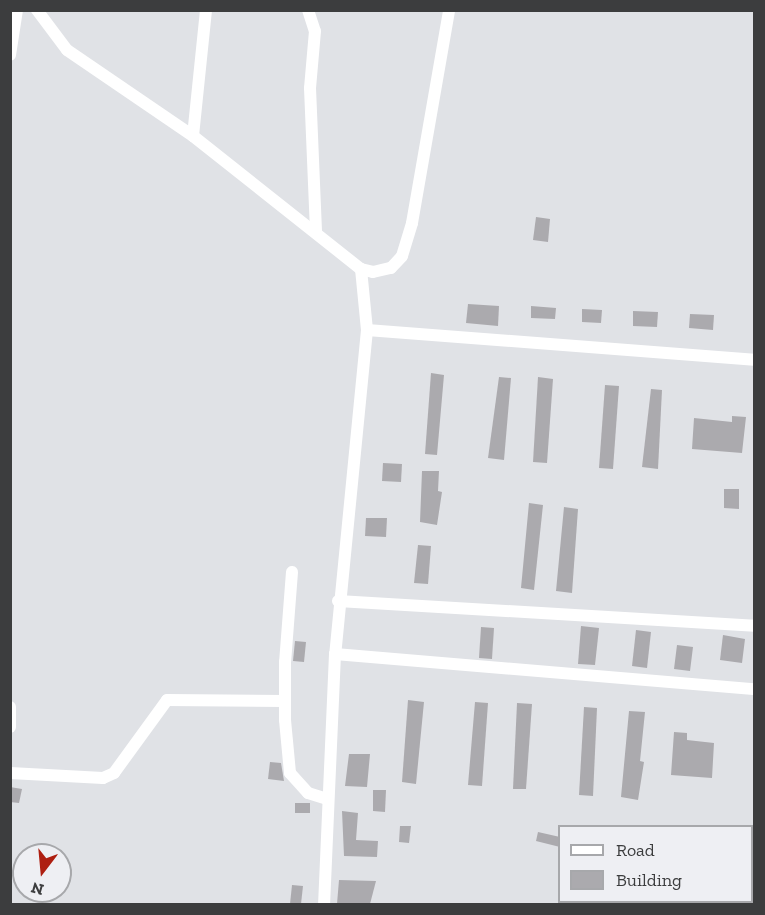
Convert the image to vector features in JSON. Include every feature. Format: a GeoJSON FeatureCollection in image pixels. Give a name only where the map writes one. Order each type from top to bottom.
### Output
{"type":"FeatureCollection","features":[{"type":"Feature","properties":{"kind":"street"},"geometry":{"type":"LineString","coordinates":[[10,55],[17,10]]}},
{"type":"Feature","properties":{"kind":"street"},"geometry":{"type":"LineString","coordinates":[[37,10],[68,50],[193,136],[316,231],[361,269],[373,272],[391,268],[402,256],[412,223],[449,10]]}},
{"type":"Feature","properties":{"kind":"street"},"geometry":{"type":"LineString","coordinates":[[193,136],[206,10]]}},
{"type":"Feature","properties":{"kind":"street"},"geometry":{"type":"LineString","coordinates":[[308,10],[315,32],[310,106],[316,231]]}},
{"type":"Feature","properties":{"kind":"street"},"geometry":{"type":"LineString","coordinates":[[324,904],[334,654],[367,330],[361,269]]}},
{"type":"Feature","properties":{"kind":"street"},"geometry":{"type":"LineString","coordinates":[[367,330],[754,360]]}},
{"type":"Feature","properties":{"kind":"street"},"geometry":{"type":"LineString","coordinates":[[292,572],[285,701],[290,773],[308,793],[328,799]]}},
{"type":"Feature","properties":{"kind":"street"},"geometry":{"type":"LineString","coordinates":[[338,602],[754,626]]}},
{"type":"Feature","properties":{"kind":"street"},"geometry":{"type":"LineString","coordinates":[[334,654],[754,689]]}},
{"type":"Feature","properties":{"kind":"street"},"geometry":{"type":"LineString","coordinates":[[10,773],[108,776],[128,755],[167,700],[285,701]]}},
{"type":"Feature","properties":{"kind":"street"},"geometry":{"type":"LineString","coordinates":[[10,707],[10,727]]}},
{"type":"Feature","properties":{"kind":"building"},"geometry":{"type":"Polygon","coordinates":[[[536,217],[550,219],[548,242],[533,240],[536,217]]]}},
{"type":"Feature","properties":{"kind":"building"},"geometry":{"type":"Polygon","coordinates":[[[468,304],[499,306],[498,326],[466,323],[468,304]]]}},
{"type":"Feature","properties":{"kind":"building"},"geometry":{"type":"Polygon","coordinates":[[[531,306],[556,308],[555,319],[531,318],[531,306]]]}},
{"type":"Feature","properties":{"kind":"building"},"geometry":{"type":"Polygon","coordinates":[[[582,309],[602,310],[601,323],[582,322],[582,309]]]}},
{"type":"Feature","properties":{"kind":"building"},"geometry":{"type":"Polygon","coordinates":[[[633,311],[658,312],[657,327],[633,326],[633,311]]]}},
{"type":"Feature","properties":{"kind":"building"},"geometry":{"type":"Polygon","coordinates":[[[690,314],[714,315],[713,330],[689,328],[690,314]]]}},
{"type":"Feature","properties":{"kind":"building"},"geometry":{"type":"Polygon","coordinates":[[[431,373],[444,375],[437,455],[425,454],[431,373]]]}},
{"type":"Feature","properties":{"kind":"building"},"geometry":{"type":"Polygon","coordinates":[[[499,377],[511,378],[504,460],[488,458],[499,377]]]}},
{"type":"Feature","properties":{"kind":"building"},"geometry":{"type":"Polygon","coordinates":[[[538,377],[553,379],[547,463],[533,462],[538,377]]]}},
{"type":"Feature","properties":{"kind":"building"},"geometry":{"type":"Polygon","coordinates":[[[605,385],[619,386],[613,469],[599,468],[605,385]]]}},
{"type":"Feature","properties":{"kind":"building"},"geometry":{"type":"Polygon","coordinates":[[[651,389],[662,390],[658,469],[642,467],[651,389]]]}},
{"type":"Feature","properties":{"kind":"building"},"geometry":{"type":"Polygon","coordinates":[[[732,416],[746,417],[742,453],[692,449],[694,418],[732,422],[732,416]]]}},
{"type":"Feature","properties":{"kind":"building"},"geometry":{"type":"Polygon","coordinates":[[[383,463],[402,464],[401,482],[382,481],[383,463]]]}},
{"type":"Feature","properties":{"kind":"building"},"geometry":{"type":"Polygon","coordinates":[[[422,471],[439,471],[438,491],[442,492],[437,525],[420,522],[422,471]]]}},
{"type":"Feature","properties":{"kind":"building"},"geometry":{"type":"Polygon","coordinates":[[[724,489],[739,489],[739,509],[724,508],[724,489]]]}},
{"type":"Feature","properties":{"kind":"building"},"geometry":{"type":"Polygon","coordinates":[[[529,503],[543,505],[534,590],[521,588],[529,503]]]}},
{"type":"Feature","properties":{"kind":"building"},"geometry":{"type":"Polygon","coordinates":[[[564,507],[578,509],[572,593],[556,591],[564,507]]]}},
{"type":"Feature","properties":{"kind":"building"},"geometry":{"type":"Polygon","coordinates":[[[366,518],[387,518],[386,537],[365,536],[366,518]]]}},
{"type":"Feature","properties":{"kind":"building"},"geometry":{"type":"Polygon","coordinates":[[[418,545],[431,546],[428,584],[414,583],[418,545]]]}},
{"type":"Feature","properties":{"kind":"building"},"geometry":{"type":"Polygon","coordinates":[[[581,626],[599,628],[595,665],[578,664],[581,626]]]}},
{"type":"Feature","properties":{"kind":"building"},"geometry":{"type":"Polygon","coordinates":[[[481,627],[494,628],[492,659],[479,658],[481,627]]]}},
{"type":"Feature","properties":{"kind":"building"},"geometry":{"type":"Polygon","coordinates":[[[636,630],[651,632],[647,668],[632,666],[636,630]]]}},
{"type":"Feature","properties":{"kind":"building"},"geometry":{"type":"Polygon","coordinates":[[[723,635],[745,639],[742,663],[720,660],[723,635]]]}},
{"type":"Feature","properties":{"kind":"building"},"geometry":{"type":"Polygon","coordinates":[[[295,641],[306,642],[304,662],[293,661],[295,641]]]}},
{"type":"Feature","properties":{"kind":"building"},"geometry":{"type":"Polygon","coordinates":[[[677,645],[693,647],[690,671],[674,669],[677,645]]]}},
{"type":"Feature","properties":{"kind":"building"},"geometry":{"type":"Polygon","coordinates":[[[408,700],[424,702],[416,784],[402,782],[408,700]]]}},
{"type":"Feature","properties":{"kind":"building"},"geometry":{"type":"Polygon","coordinates":[[[475,702],[488,703],[482,786],[468,785],[475,702]]]}},
{"type":"Feature","properties":{"kind":"building"},"geometry":{"type":"Polygon","coordinates":[[[517,703],[532,704],[526,789],[513,789],[517,703]]]}},
{"type":"Feature","properties":{"kind":"building"},"geometry":{"type":"Polygon","coordinates":[[[584,707],[597,708],[593,796],[579,795],[584,707]]]}},
{"type":"Feature","properties":{"kind":"building"},"geometry":{"type":"Polygon","coordinates":[[[629,711],[645,712],[640,761],[644,762],[638,800],[621,797],[629,711]]]}},
{"type":"Feature","properties":{"kind":"building"},"geometry":{"type":"Polygon","coordinates":[[[674,732],[687,733],[687,740],[714,743],[712,778],[671,775],[674,732]]]}},
{"type":"Feature","properties":{"kind":"building"},"geometry":{"type":"Polygon","coordinates":[[[349,754],[370,754],[367,787],[345,786],[349,754]]]}},
{"type":"Feature","properties":{"kind":"building"},"geometry":{"type":"Polygon","coordinates":[[[270,762],[281,763],[284,781],[268,779],[270,762]]]}},
{"type":"Feature","properties":{"kind":"building"},"geometry":{"type":"Polygon","coordinates":[[[10,787],[22,789],[19,803],[10,802],[10,787]]]}},
{"type":"Feature","properties":{"kind":"building"},"geometry":{"type":"Polygon","coordinates":[[[373,790],[386,790],[385,812],[373,811],[373,790]]]}},
{"type":"Feature","properties":{"kind":"building"},"geometry":{"type":"Polygon","coordinates":[[[295,803],[310,803],[310,813],[295,813],[295,803]]]}},
{"type":"Feature","properties":{"kind":"building"},"geometry":{"type":"Polygon","coordinates":[[[342,811],[358,813],[356,840],[378,841],[377,857],[344,856],[342,811]]]}},
{"type":"Feature","properties":{"kind":"building"},"geometry":{"type":"Polygon","coordinates":[[[400,826],[411,826],[409,843],[399,842],[400,826]]]}},
{"type":"Feature","properties":{"kind":"building"},"geometry":{"type":"Polygon","coordinates":[[[538,832],[558,837],[558,846],[536,841],[538,832]]]}},
{"type":"Feature","properties":{"kind":"building"},"geometry":{"type":"Polygon","coordinates":[[[339,880],[376,881],[370,904],[337,904],[339,880]]]}},
{"type":"Feature","properties":{"kind":"building"},"geometry":{"type":"Polygon","coordinates":[[[292,885],[303,886],[301,904],[290,904],[292,885]]]}}]}
